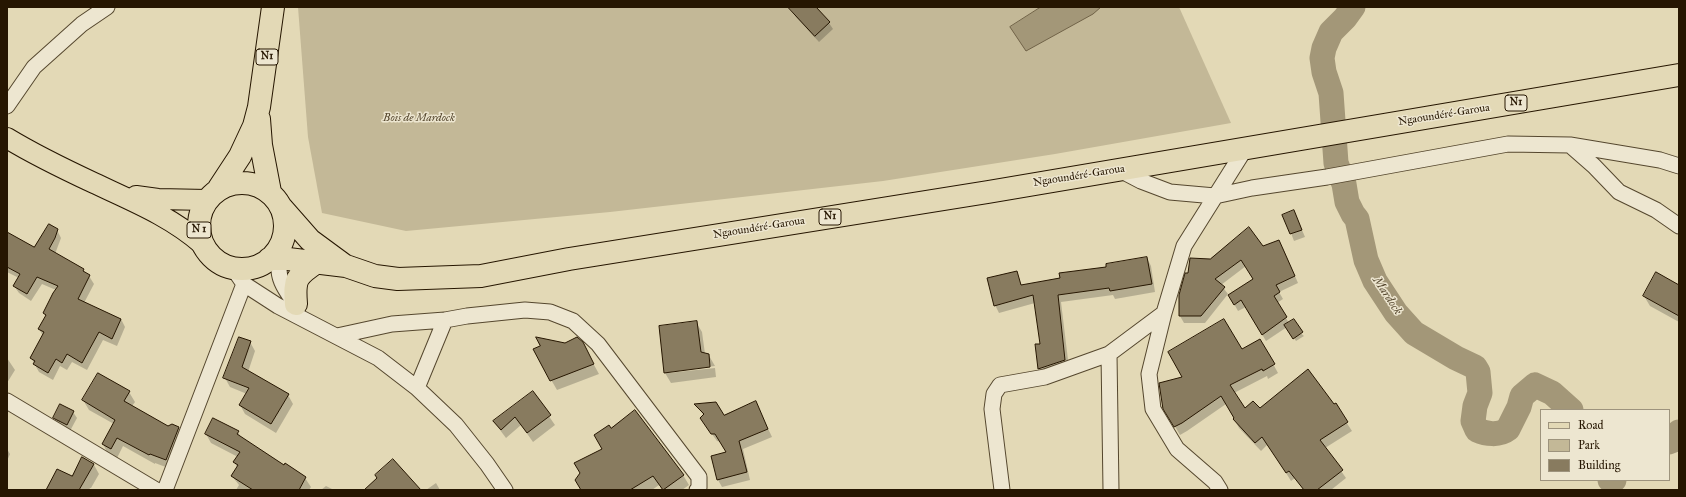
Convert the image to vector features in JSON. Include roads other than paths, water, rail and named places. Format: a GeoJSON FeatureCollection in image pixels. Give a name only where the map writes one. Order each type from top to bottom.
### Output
{"type":"FeatureCollection","features":[{"type":"Feature","properties":{"kind":"highway","name":"N1"},"geometry":{"type":"LineString","coordinates":[[273,7],[260,107],[261,145],[276,199]]}},
{"type":"Feature","properties":{"kind":"highway","name":"Ngaoundéré-Garoua"},"geometry":{"type":"LineString","coordinates":[[274,260],[288,259],[346,266],[375,276],[398,279],[480,276],[569,259],[1120,170],[1679,75]]}},
{"type":"Feature","properties":{"kind":"highway","name":"N1"},"geometry":{"type":"LineString","coordinates":[[213,194],[240,156],[254,126],[260,107]]}},
{"type":"Feature","properties":{"kind":"highway"},"geometry":{"type":"LineString","coordinates":[[213,194],[236,182],[254,183],[276,199]]}},
{"type":"Feature","properties":{"kind":"highway","name":"N 1"},"geometry":{"type":"LineString","coordinates":[[213,194],[200,214],[198,229],[202,244],[215,260],[239,276],[246,269],[274,260],[284,235],[285,221],[276,199]]}},
{"type":"Feature","properties":{"kind":"highway","name":"Ngaoundéré-Garoua"},"geometry":{"type":"LineString","coordinates":[[276,199],[310,240],[346,266]]}},
{"type":"Feature","properties":{"kind":"highway"},"geometry":{"type":"LineString","coordinates":[[296,304],[296,281],[307,269],[317,262]]}},
{"type":"Feature","properties":{"kind":"main road"},"geometry":{"type":"LineString","coordinates":[[7,138],[32,153],[171,220],[202,244]]}},
{"type":"Feature","properties":{"kind":"main road"},"geometry":{"type":"LineString","coordinates":[[116,193],[158,199],[213,194]]}},
{"type":"Feature","properties":{"kind":"street"},"geometry":{"type":"LineString","coordinates":[[7,106],[34,67],[82,24],[107,7]]}},
{"type":"Feature","properties":{"kind":"street"},"geometry":{"type":"LineString","coordinates":[[1120,170],[1141,181],[1170,192],[1215,196],[1252,188],[1327,177],[1508,144],[1570,145],[1660,160],[1679,166]]}},
{"type":"Feature","properties":{"kind":"street"},"geometry":{"type":"LineString","coordinates":[[1570,145],[1594,166],[1619,192],[1656,210],[1679,226]]}},
{"type":"Feature","properties":{"kind":"street"},"geometry":{"type":"LineString","coordinates":[[1220,490],[1215,482],[1177,449],[1154,409],[1149,374],[1164,313],[1184,246],[1245,148]]}},
{"type":"Feature","properties":{"kind":"street"},"geometry":{"type":"LineString","coordinates":[[274,260],[278,269],[280,281],[309,321]]}},
{"type":"Feature","properties":{"kind":"street"},"geometry":{"type":"LineString","coordinates":[[165,490],[239,276],[278,306],[378,358],[416,388],[456,425],[487,464],[505,490]]}},
{"type":"Feature","properties":{"kind":"street"},"geometry":{"type":"LineString","coordinates":[[337,336],[392,324],[445,320],[525,310],[550,312],[572,321],[598,344],[699,477],[699,488],[697,490]]}},
{"type":"Feature","properties":{"kind":"street"},"geometry":{"type":"LineString","coordinates":[[1002,490],[992,408],[994,394],[1000,385],[1045,377],[1109,354],[1164,313]]}},
{"type":"Feature","properties":{"kind":"street"},"geometry":{"type":"LineString","coordinates":[[416,388],[445,320]]}},
{"type":"Feature","properties":{"kind":"street"},"geometry":{"type":"LineString","coordinates":[[1109,354],[1111,490]]}},
{"type":"Feature","properties":{"kind":"street"},"geometry":{"type":"LineString","coordinates":[[7,401],[156,490]]}},
{"type":"Feature","properties":{"kind":"waterway","name":"Mardock"},"geometry":{"type":"LineString","coordinates":[[1353,7],[1345,18],[1331,32],[1324,48],[1322,58],[1324,72],[1331,93],[1336,163],[1344,184],[1347,202],[1357,219],[1366,260],[1375,281],[1396,313],[1414,333],[1456,358],[1475,367],[1478,372],[1480,393],[1475,406],[1473,421],[1477,430],[1492,434],[1501,433],[1508,429],[1519,407],[1522,396],[1535,385],[1552,393],[1570,409]]}},
{"type":"Feature","properties":{"kind":"waterway","name":"Mardock"},"geometry":{"type":"LineString","coordinates":[[1670,442],[1674,440],[1679,432]]}},
{"type":"Feature","properties":{"kind":"park label","name":"Bois de Mardock"},"geometry":{"type":"Point","coordinates":[419,118]}}]}
